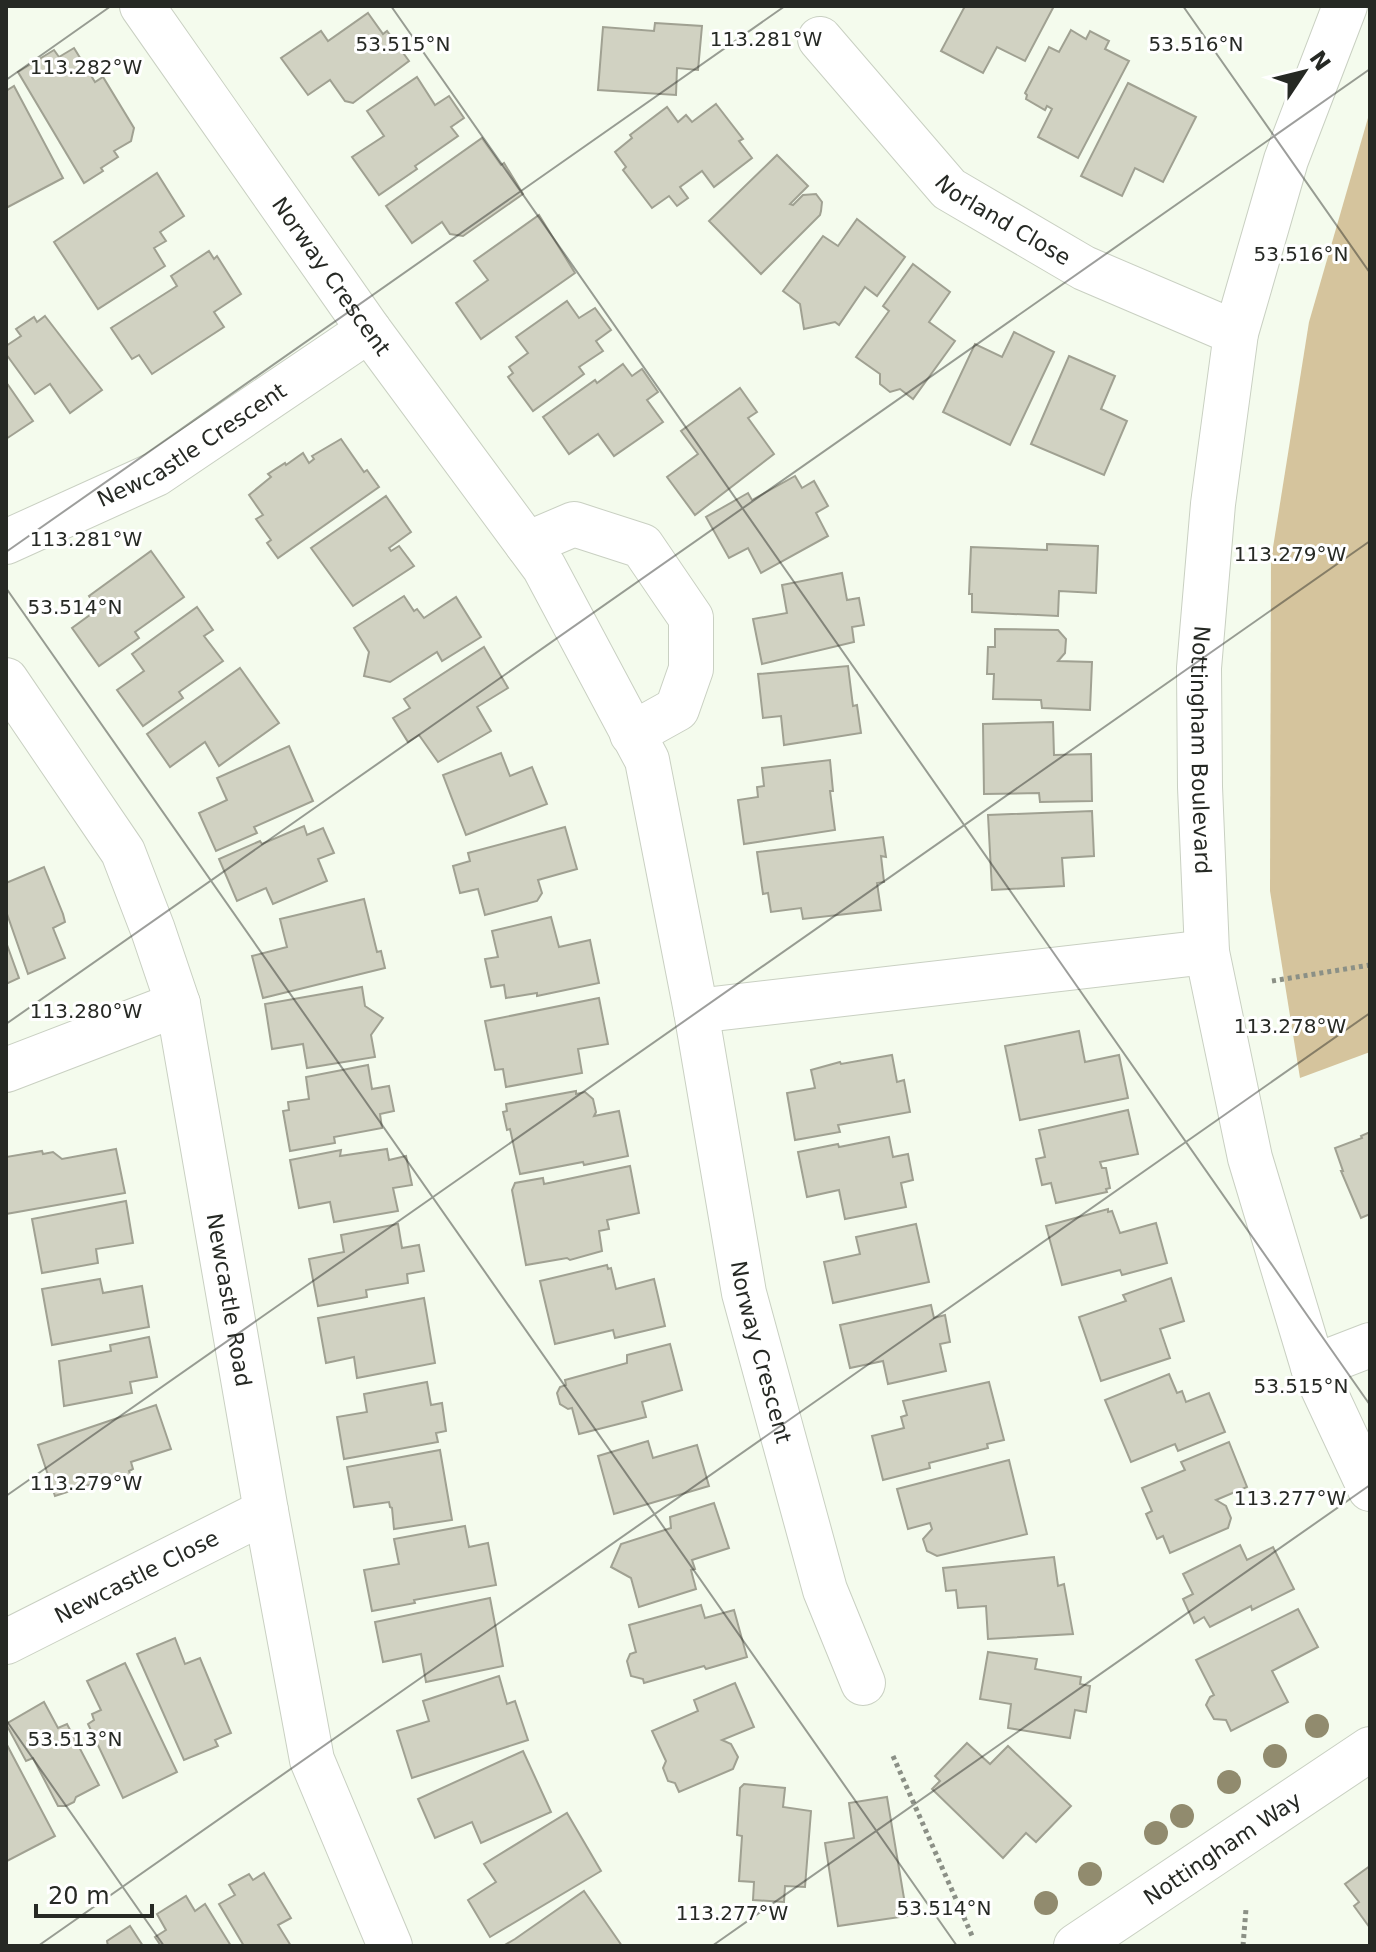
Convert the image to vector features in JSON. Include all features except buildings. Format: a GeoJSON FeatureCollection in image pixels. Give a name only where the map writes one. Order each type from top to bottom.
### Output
{"type":"FeatureCollection","features":[{"type":"Feature","properties":{"kind":"street","name":"Norway Crescent"},"geometry":{"type":"LineString","coordinates":[[142,6],[369,330],[544,567],[647,760],[696,1011],[744,1293],[825,1590],[863,1683]]}},
{"type":"Feature","properties":{"kind":"street","name":"Nottingham Boulevard"},"geometry":{"type":"LineString","coordinates":[[1345,6],[1286,160],[1236,333],[1213,504],[1199,668],[1200,787],[1207,952],[1250,1158],[1313,1367],[1370,1489]]}},
{"type":"Feature","properties":{"kind":"street","name":"Norland Close"},"geometry":{"type":"LineString","coordinates":[[820,39],[949,189],[1084,268],[1236,333]]}},
{"type":"Feature","properties":{"kind":"street","name":"Newcastle Crescent"},"geometry":{"type":"LineString","coordinates":[[6,542],[156,474],[369,330]]}},
{"type":"Feature","properties":{"kind":"street"},"geometry":{"type":"LineString","coordinates":[[527,544],[574,524],[642,546],[691,618],[691,669],[677,709],[632,734]]}},
{"type":"Feature","properties":{"kind":"street","name":"Newcastle Road"},"geometry":{"type":"LineString","coordinates":[[6,680],[123,852],[178,1004],[312,1760],[390,1946]]}},
{"type":"Feature","properties":{"kind":"street"},"geometry":{"type":"LineString","coordinates":[[696,1011],[1207,952]]}},
{"type":"Feature","properties":{"kind":"street"},"geometry":{"type":"LineString","coordinates":[[6,1070],[178,1004]]}},
{"type":"Feature","properties":{"kind":"street"},"geometry":{"type":"LineString","coordinates":[[1313,1367],[1370,1345]]}},
{"type":"Feature","properties":{"kind":"street","name":"Newcastle Close"},"geometry":{"type":"LineString","coordinates":[[6,1642],[266,1511]]}},
{"type":"Feature","properties":{"kind":"street","name":"Nottingham Way"},"geometry":{"type":"LineString","coordinates":[[1076,1946],[1370,1749]]}},
{"type":"Feature","properties":{"kind":"path"},"geometry":{"type":"LineString","coordinates":[[1272,981],[1370,965]]}},
{"type":"Feature","properties":{"kind":"path"},"geometry":{"type":"LineString","coordinates":[[893,1756],[973,1938]]}},
{"type":"Feature","properties":{"kind":"path"},"geometry":{"type":"LineString","coordinates":[[1243,1946],[1246,1909]]}},
{"type":"Feature","properties":{"kind":"shaded area"},"geometry":{"type":"Polygon","coordinates":[[[1370,111],[1370,1052],[1300,1078],[1270,891],[1271,560],[1309,322],[1370,111]]]}}]}
